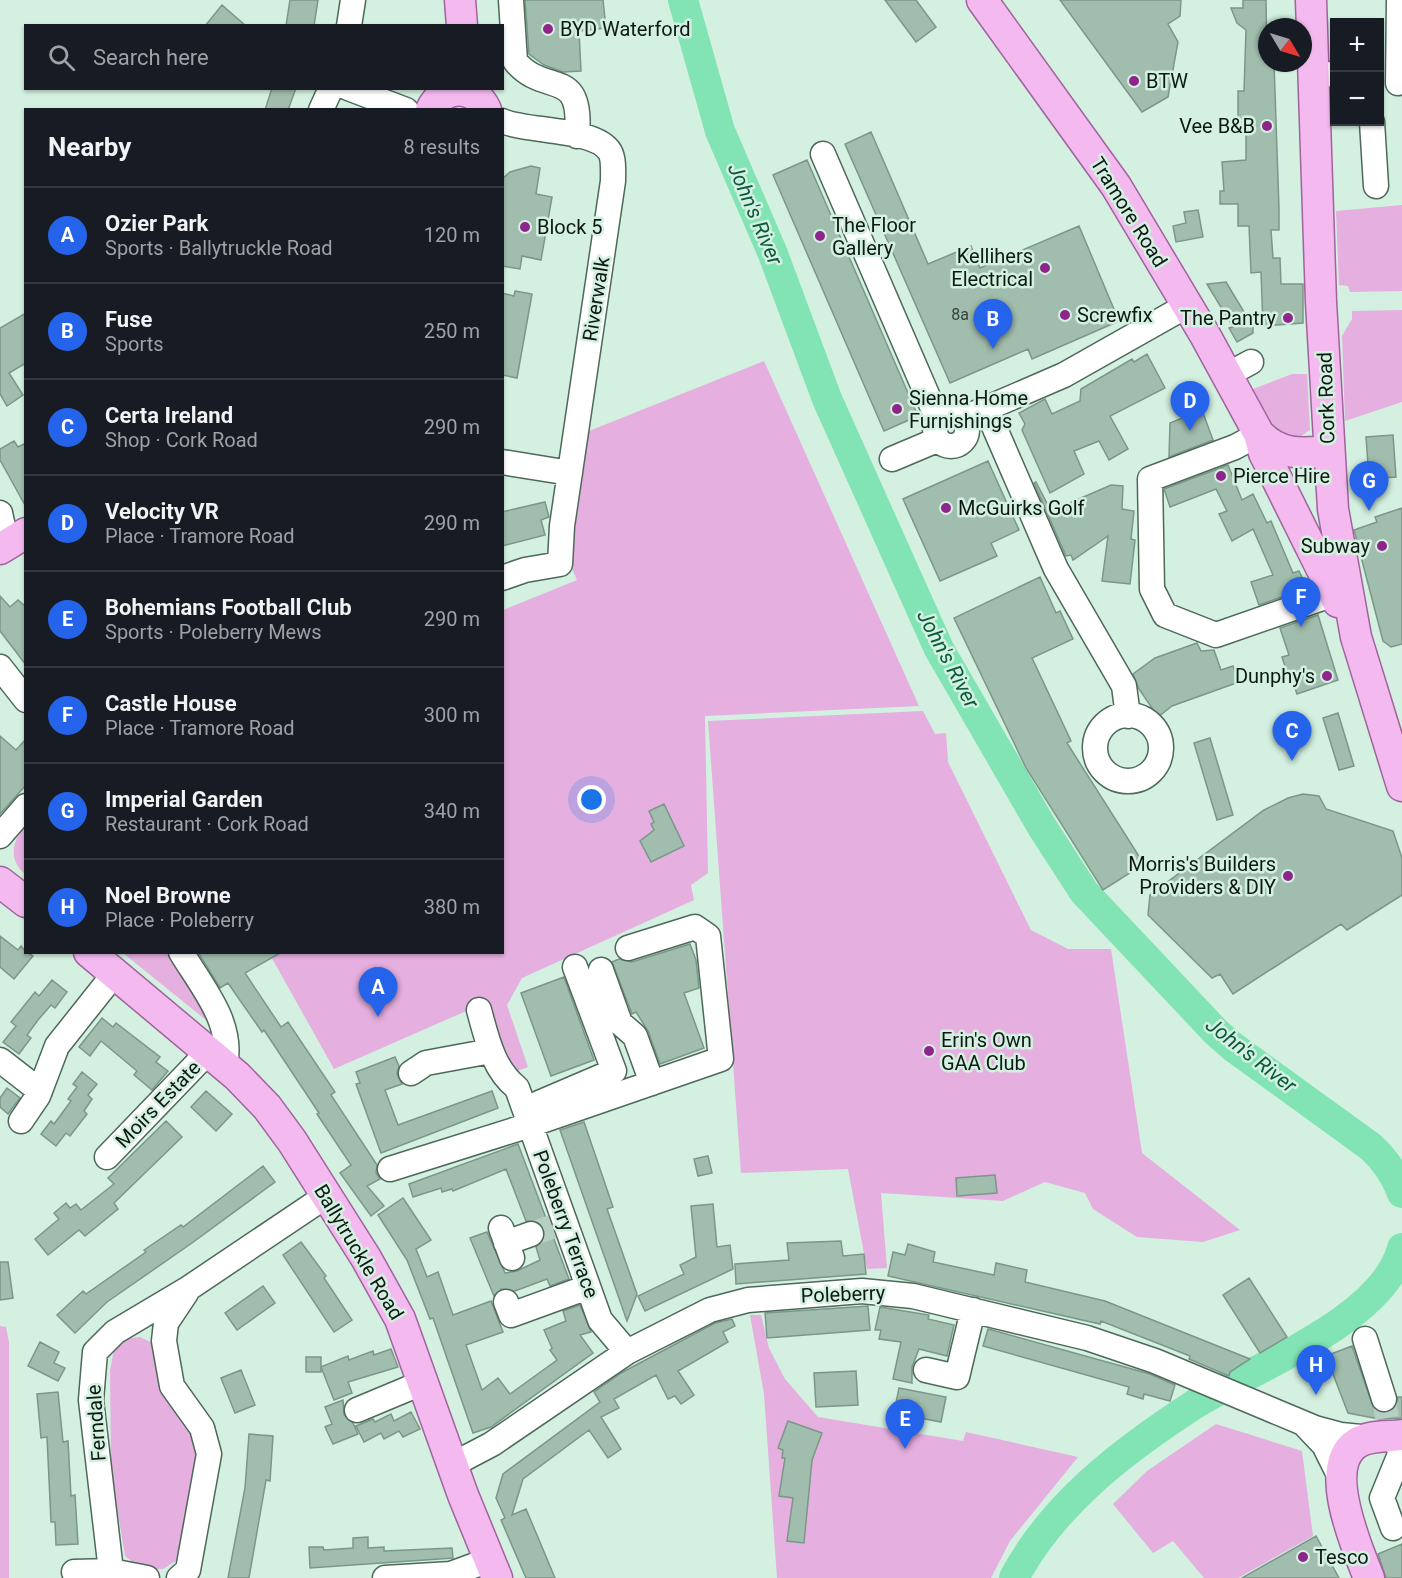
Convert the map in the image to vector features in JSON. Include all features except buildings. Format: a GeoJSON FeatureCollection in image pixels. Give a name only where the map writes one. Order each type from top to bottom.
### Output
{"type":"FeatureCollection","features":[{"type":"Feature","properties":{"kind":"main road"},"geometry":{"type":"LineString","coordinates":[[460,0],[462,24]]}},
{"type":"Feature","properties":{"kind":"main road","name":"Tramore Road"},"geometry":{"type":"LineString","coordinates":[[982,0],[1107,173],[1188,305],[1239,369],[1264,453],[1356,637]]}},
{"type":"Feature","properties":{"kind":"main road","name":"Cork Road"},"geometry":{"type":"LineString","coordinates":[[1311,0],[1324,75],[1330,485],[1342,567],[1356,637],[1402,786]]}},
{"type":"Feature","properties":{"kind":"main road"},"geometry":{"type":"LineString","coordinates":[[439,98],[458,90],[473,94],[489,108]]}},
{"type":"Feature","properties":{"kind":"main road","name":"Tramore Road"},"geometry":{"type":"LineString","coordinates":[[1259,434],[1282,451],[1299,453],[1328,451]]}},
{"type":"Feature","properties":{"kind":"main road"},"geometry":{"type":"LineString","coordinates":[[1284,495],[1310,496],[1330,485]]}},
{"type":"Feature","properties":{"kind":"main road"},"geometry":{"type":"LineString","coordinates":[[0,882],[24,900]]}},
{"type":"Feature","properties":{"kind":"main road","name":"Ballytruckle Road"},"geometry":{"type":"LineString","coordinates":[[91,954],[217,1058],[274,1116],[392,1302],[493,1569]]}},
{"type":"Feature","properties":{"kind":"main road"},"geometry":{"type":"LineString","coordinates":[[1369,1578],[1352,1530],[1341,1479],[1347,1454],[1355,1444],[1388,1427]]}},
{"type":"Feature","properties":{"kind":"street"},"geometry":{"type":"LineString","coordinates":[[349,24],[352,0]]}},
{"type":"Feature","properties":{"kind":"street"},"geometry":{"type":"LineString","coordinates":[[511,0],[515,61],[528,72],[561,85],[576,100],[577,136]]}},
{"type":"Feature","properties":{"kind":"street"},"geometry":{"type":"LineString","coordinates":[[1393,82],[1400,0]]}},
{"type":"Feature","properties":{"kind":"street"},"geometry":{"type":"LineString","coordinates":[[322,108],[330,90]]}},
{"type":"Feature","properties":{"kind":"street"},"geometry":{"type":"LineString","coordinates":[[354,90],[403,108],[421,107],[439,98]]}},
{"type":"Feature","properties":{"kind":"street","name":"Riverwalk"},"geometry":{"type":"LineString","coordinates":[[504,114],[602,144],[611,153],[613,181],[570,473],[560,564],[525,570],[504,578]]}},
{"type":"Feature","properties":{"kind":"street"},"geometry":{"type":"LineString","coordinates":[[1372,126],[1376,186]]}},
{"type":"Feature","properties":{"kind":"street"},"geometry":{"type":"LineString","coordinates":[[823,154],[946,426]]}},
{"type":"Feature","properties":{"kind":"street"},"geometry":{"type":"LineString","coordinates":[[892,459],[946,426],[1073,371],[1188,305]]}},
{"type":"Feature","properties":{"kind":"street"},"geometry":{"type":"LineString","coordinates":[[986,408],[1056,569],[1124,686],[1128,716]]}},
{"type":"Feature","properties":{"kind":"street"},"geometry":{"type":"LineString","coordinates":[[1259,434],[1235,447],[1150,479],[1152,589],[1165,615],[1216,635],[1334,594]]}},
{"type":"Feature","properties":{"kind":"street"},"geometry":{"type":"LineString","coordinates":[[504,462],[570,473]]}},
{"type":"Feature","properties":{"kind":"street"},"geometry":{"type":"LineString","coordinates":[[0,513],[11,542]]}},
{"type":"Feature","properties":{"kind":"street"},"geometry":{"type":"LineString","coordinates":[[0,667],[24,697]]}},
{"type":"Feature","properties":{"kind":"street"},"geometry":{"type":"LineString","coordinates":[[0,836],[24,808]]}},
{"type":"Feature","properties":{"kind":"street"},"geometry":{"type":"LineString","coordinates":[[524,1107],[652,1083],[721,1059],[708,936],[695,927],[628,948]]}},
{"type":"Feature","properties":{"kind":"street"},"geometry":{"type":"LineString","coordinates":[[182,954],[225,1030],[228,1042],[217,1058]]}},
{"type":"Feature","properties":{"kind":"street"},"geometry":{"type":"LineString","coordinates":[[390,1168],[524,1107],[614,1071],[574,967]]}},
{"type":"Feature","properties":{"kind":"street"},"geometry":{"type":"LineString","coordinates":[[601,970],[620,1023],[635,1036],[652,1083]]}},
{"type":"Feature","properties":{"kind":"street"},"geometry":{"type":"LineString","coordinates":[[21,1121],[40,1091],[57,1046],[114,973]]}},
{"type":"Feature","properties":{"kind":"street"},"geometry":{"type":"LineString","coordinates":[[479,1010],[491,1051],[503,1077],[524,1107]]}},
{"type":"Feature","properties":{"kind":"street"},"geometry":{"type":"LineString","coordinates":[[411,1073],[426,1063],[491,1051]]}},
{"type":"Feature","properties":{"kind":"street","name":"Moirs Estate"},"geometry":{"type":"LineString","coordinates":[[106,1157],[217,1058]]}},
{"type":"Feature","properties":{"kind":"street"},"geometry":{"type":"LineString","coordinates":[[0,1060],[40,1091]]}},
{"type":"Feature","properties":{"kind":"street","name":"Poleberry Terrace"},"geometry":{"type":"LineString","coordinates":[[524,1107],[549,1228],[588,1287],[600,1320],[627,1352]]}},
{"type":"Feature","properties":{"kind":"street","name":"Ferndale"},"geometry":{"type":"LineString","coordinates":[[111,1571],[91,1400],[95,1352],[114,1332],[189,1288],[326,1196]]}},
{"type":"Feature","properties":{"kind":"street"},"geometry":{"type":"LineString","coordinates":[[506,1243],[549,1228]]}},
{"type":"Feature","properties":{"kind":"street"},"geometry":{"type":"LineString","coordinates":[[506,1302],[511,1315],[588,1287]]}},
{"type":"Feature","properties":{"kind":"street","name":"Ferndale"},"geometry":{"type":"LineString","coordinates":[[179,1578],[188,1569],[210,1454],[202,1428],[172,1386],[164,1341],[166,1323],[189,1288]]}},
{"type":"Feature","properties":{"kind":"street","name":"Poleberry"},"geometry":{"type":"LineString","coordinates":[[452,1465],[492,1444],[627,1352],[710,1310],[748,1300],[882,1291],[973,1310],[1096,1341],[1198,1379],[1295,1420],[1341,1435],[1388,1427]]}},
{"type":"Feature","properties":{"kind":"street"},"geometry":{"type":"LineString","coordinates":[[926,1370],[957,1377],[973,1310]]}},
{"type":"Feature","properties":{"kind":"street"},"geometry":{"type":"LineString","coordinates":[[1365,1340],[1388,1427],[1400,1454],[1382,1498],[1393,1528]]}},
{"type":"Feature","properties":{"kind":"street"},"geometry":{"type":"LineString","coordinates":[[357,1410],[424,1382]]}},
{"type":"Feature","properties":{"kind":"street","name":"Poleberry"},"geometry":{"type":"LineString","coordinates":[[1295,1420],[1320,1439],[1341,1479]]}},
{"type":"Feature","properties":{"kind":"street"},"geometry":{"type":"LineString","coordinates":[[385,1578],[493,1569]]}},
{"type":"Feature","properties":{"kind":"street"},"geometry":{"type":"LineString","coordinates":[[74,1572],[111,1571],[147,1578]]}},
{"type":"Feature","properties":{"kind":"shaded area"},"geometry":{"type":"Polygon","coordinates":[[[1402,205],[1402,291],[1350,292],[1348,286],[1339,285],[1336,211],[1402,205]]]}},
{"type":"Feature","properties":{"kind":"shaded area"},"geometry":{"type":"Polygon","coordinates":[[[1402,310],[1402,402],[1345,421],[1342,336],[1352,319],[1352,311],[1402,310]]]}},
{"type":"Feature","properties":{"kind":"shaded area"},"geometry":{"type":"Polygon","coordinates":[[[764,361],[919,706],[705,716],[708,873],[691,885],[694,900],[522,978],[507,1005],[528,1067],[498,1078],[473,1008],[334,1069],[270,954],[504,954],[504,610],[577,580],[570,564],[589,431],[764,361]]]}},
{"type":"Feature","properties":{"kind":"shaded area"},"geometry":{"type":"Polygon","coordinates":[[[1292,374],[1307,374],[1310,430],[1301,436],[1282,439],[1277,435],[1253,389],[1292,374]]]}},
{"type":"Feature","properties":{"kind":"shaded area","name":"Erin's Own GAA Club"},"geometry":{"type":"Polygon","coordinates":[[[923,711],[935,734],[946,733],[948,762],[1031,930],[1068,949],[1111,949],[1142,1153],[1240,1230],[1203,1242],[1137,1237],[1093,1209],[1085,1193],[1045,1182],[1003,1201],[881,1193],[887,1268],[867,1269],[848,1169],[741,1173],[708,721],[923,711]]]}},
{"type":"Feature","properties":{"kind":"shaded area"},"geometry":{"type":"Polygon","coordinates":[[[24,828],[24,873],[14,857],[15,845],[24,828]]]}},
{"type":"Feature","properties":{"kind":"shaded area"},"geometry":{"type":"Polygon","coordinates":[[[124,954],[171,954],[209,1017],[206,1020],[124,954]]]}},
{"type":"Feature","properties":{"kind":"shaded area"},"geometry":{"type":"Polygon","coordinates":[[[750,1315],[761,1315],[769,1348],[785,1379],[818,1417],[963,1441],[966,1432],[1078,1457],[1010,1541],[991,1578],[777,1578],[764,1394],[750,1315]]]}},
{"type":"Feature","properties":{"kind":"shaded area"},"geometry":{"type":"Polygon","coordinates":[[[0,1326],[6,1327],[9,1342],[9,1578],[0,1578],[0,1326]]]}},
{"type":"Feature","properties":{"kind":"shaded area"},"geometry":{"type":"Polygon","coordinates":[[[140,1337],[157,1345],[201,1437],[184,1556],[163,1569],[141,1569],[125,1556],[111,1471],[110,1370],[116,1340],[140,1337]]]}},
{"type":"Feature","properties":{"kind":"shaded area"},"geometry":{"type":"Polygon","coordinates":[[[1216,1424],[1302,1451],[1313,1536],[1238,1578],[1204,1578],[1173,1541],[1153,1553],[1113,1504],[1147,1471],[1216,1424]]]}},
{"type":"Feature","properties":{"kind":"waterway","name":"John's River"},"geometry":{"type":"LineString","coordinates":[[683,0],[720,131],[773,254],[827,399],[939,649],[1042,827],[1084,892],[1216,1032],[1233,1047],[1371,1147],[1390,1168],[1402,1193]]}},
{"type":"Feature","properties":{"kind":"waterway","name":"John's River"},"geometry":{"type":"LineString","coordinates":[[1014,1578],[1030,1551],[1049,1526],[1092,1481],[1141,1441],[1192,1406],[1279,1359],[1343,1320],[1369,1299],[1390,1274],[1402,1248]]}},
{"type":"Feature","properties":{"kind":"tunnel"},"geometry":{"type":"LineString","coordinates":[[531,1234],[552,1227]]}},
{"type":"Feature","properties":{"kind":"tunnel"},"geometry":{"type":"LineString","coordinates":[[1384,1399],[1387,1418]]}},
{"type":"Feature","properties":{"kind":"place","name":"BYD Waterford"},"geometry":{"type":"Point","coordinates":[548,29]}},
{"type":"Feature","properties":{"kind":"place","name":"BTW"},"geometry":{"type":"Point","coordinates":[1134,81]}},
{"type":"Feature","properties":{"kind":"place","name":"Vee B&B"},"geometry":{"type":"Point","coordinates":[1267,126]}},
{"type":"Feature","properties":{"kind":"place","name":"Block 5"},"geometry":{"type":"Point","coordinates":[525,227]}},
{"type":"Feature","properties":{"kind":"place","name":"The Floor Gallery"},"geometry":{"type":"Point","coordinates":[820,236]}},
{"type":"Feature","properties":{"kind":"place","name":"Kellihers Electrical"},"geometry":{"type":"Point","coordinates":[1045,268]}},
{"type":"Feature","properties":{"kind":"place","name":"Screwfix"},"geometry":{"type":"Point","coordinates":[1065,315]}},
{"type":"Feature","properties":{"kind":"place","name":"The Pantry"},"geometry":{"type":"Point","coordinates":[1288,318]}},
{"type":"Feature","properties":{"kind":"place","name":"Fuse"},"geometry":{"type":"Point","coordinates":[993,349]}},
{"type":"Feature","properties":{"kind":"place","name":"Sienna Home Furnishings"},"geometry":{"type":"Point","coordinates":[897,409]}},
{"type":"Feature","properties":{"kind":"place","name":"Velocity VR"},"geometry":{"type":"Point","coordinates":[1190,431]}},
{"type":"Feature","properties":{"kind":"place","name":"Pierce Hire"},"geometry":{"type":"Point","coordinates":[1221,476]}},
{"type":"Feature","properties":{"kind":"place","name":"McGuirks Golf"},"geometry":{"type":"Point","coordinates":[946,508]}},
{"type":"Feature","properties":{"kind":"place","name":"Imperial Garden"},"geometry":{"type":"Point","coordinates":[1369,511]}},
{"type":"Feature","properties":{"kind":"place","name":"Subway"},"geometry":{"type":"Point","coordinates":[1382,546]}},
{"type":"Feature","properties":{"kind":"place","name":"Castle House"},"geometry":{"type":"Point","coordinates":[1301,627]}},
{"type":"Feature","properties":{"kind":"place","name":"Dunphy's"},"geometry":{"type":"Point","coordinates":[1327,676]}},
{"type":"Feature","properties":{"kind":"place","name":"Certa Ireland"},"geometry":{"type":"Point","coordinates":[1292,761]}},
{"type":"Feature","properties":{"kind":"place","name":"Morris's Builders Providers & DIY"},"geometry":{"type":"Point","coordinates":[1288,876]}},
{"type":"Feature","properties":{"kind":"place","name":"Ozier Park"},"geometry":{"type":"Point","coordinates":[378,1017]}},
{"type":"Feature","properties":{"kind":"place","name":"Erin's Own GAA Club"},"geometry":{"type":"Point","coordinates":[929,1051]}},
{"type":"Feature","properties":{"kind":"place","name":"Noel Browne"},"geometry":{"type":"Point","coordinates":[1316,1395]}},
{"type":"Feature","properties":{"kind":"place","name":"Bohemians Football Club"},"geometry":{"type":"Point","coordinates":[905,1449]}},
{"type":"Feature","properties":{"kind":"place","name":"Tesco"},"geometry":{"type":"Point","coordinates":[1303,1557]}}]}
